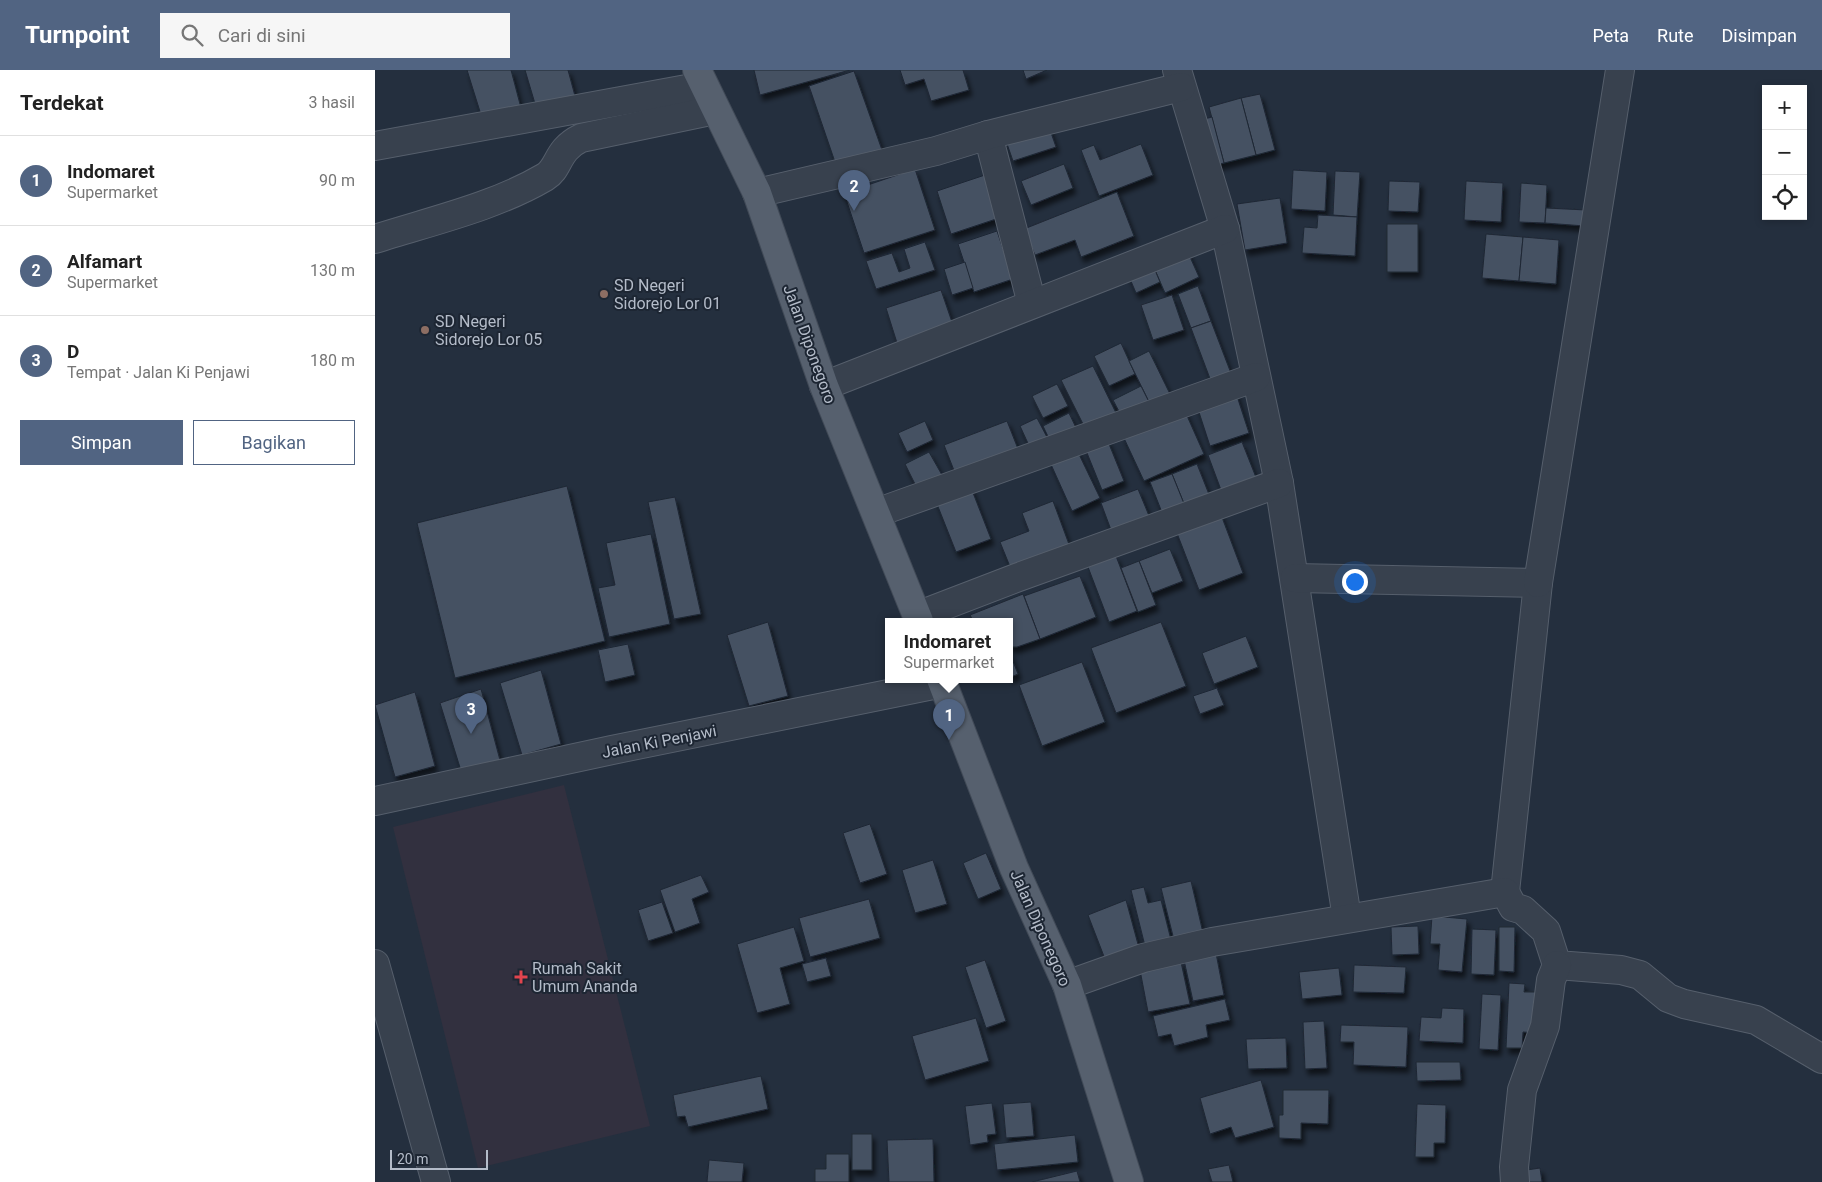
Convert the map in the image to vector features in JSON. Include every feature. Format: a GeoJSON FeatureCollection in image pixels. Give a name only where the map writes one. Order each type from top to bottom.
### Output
{"type":"FeatureCollection","features":[{"type":"Feature","properties":{"kind":"main road","name":"Jalan Diponegoro"},"geometry":{"type":"LineString","coordinates":[[705,89],[757,193],[824,386],[918,618]]}},
{"type":"Feature","properties":{"kind":"main road","name":"Jalan Diponegoro"},"geometry":{"type":"LineString","coordinates":[[943,683],[1014,868],[1067,985],[1129,1182]]}},
{"type":"Feature","properties":{"kind":"street"},"geometry":{"type":"LineString","coordinates":[[1515,1182],[1514,1167],[1522,1090],[1545,1026],[1551,980],[1557,965],[1546,931],[1523,910],[1513,907],[1505,892],[1538,584],[1620,70]]}},
{"type":"Feature","properties":{"kind":"street"},"geometry":{"type":"LineString","coordinates":[[757,193],[936,151],[1179,78],[1225,229],[1279,483],[1347,918]]}},
{"type":"Feature","properties":{"kind":"street"},"geometry":{"type":"LineString","coordinates":[[375,146],[705,89]]}},
{"type":"Feature","properties":{"kind":"street"},"geometry":{"type":"LineString","coordinates":[[375,239],[507,196],[549,174],[565,147],[581,138],[705,89]]}},
{"type":"Feature","properties":{"kind":"street"},"geometry":{"type":"LineString","coordinates":[[988,135],[1031,304]]}},
{"type":"Feature","properties":{"kind":"street"},"geometry":{"type":"LineString","coordinates":[[824,386],[1225,229]]}},
{"type":"Feature","properties":{"kind":"street"},"geometry":{"type":"LineString","coordinates":[[876,513],[1256,377]]}},
{"type":"Feature","properties":{"kind":"street"},"geometry":{"type":"LineString","coordinates":[[920,618],[1016,578],[1279,483]]}},
{"type":"Feature","properties":{"kind":"street"},"geometry":{"type":"LineString","coordinates":[[1295,578],[1538,584]]}},
{"type":"Feature","properties":{"kind":"street","name":"Jalan Ki Penjawi"},"geometry":{"type":"LineString","coordinates":[[375,801],[932,683]]}},
{"type":"Feature","properties":{"kind":"street"},"geometry":{"type":"LineString","coordinates":[[1067,985],[1143,958],[1212,942],[1253,937],[1347,918],[1505,892]]}},
{"type":"Feature","properties":{"kind":"street"},"geometry":{"type":"LineString","coordinates":[[375,964],[436,1182]]}},
{"type":"Feature","properties":{"kind":"street"},"geometry":{"type":"LineString","coordinates":[[1557,965],[1621,970],[1640,974],[1668,998],[1684,1004],[1756,1020],[1822,1059]]}},
{"type":"Feature","properties":{"kind":"shaded area","name":"Rumah Sakit Umum Ananda"},"geometry":{"type":"Polygon","coordinates":[[[564,785],[650,1126],[478,1168],[393,827],[564,785]]]}},
{"type":"Feature","properties":{"kind":"building"},"geometry":{"type":"Polygon","coordinates":[[[467,70],[511,70],[521,108],[482,118],[467,70]]]}},
{"type":"Feature","properties":{"kind":"building"},"geometry":{"type":"Polygon","coordinates":[[[525,70],[568,70],[575,96],[536,107],[525,70]]]}},
{"type":"Feature","properties":{"kind":"building"},"geometry":{"type":"Polygon","coordinates":[[[754,70],[850,70],[760,95],[754,70]]]}},
{"type":"Feature","properties":{"kind":"building"},"geometry":{"type":"Polygon","coordinates":[[[900,70],[963,70],[969,90],[931,101],[924,79],[905,85],[900,70]]]}},
{"type":"Feature","properties":{"kind":"building"},"geometry":{"type":"Polygon","coordinates":[[[1023,70],[1047,70],[1026,79],[1023,70]]]}},
{"type":"Feature","properties":{"kind":"building"},"geometry":{"type":"Polygon","coordinates":[[[854,71],[882,150],[836,165],[809,86],[854,71]]]}},
{"type":"Feature","properties":{"kind":"building"},"geometry":{"type":"Polygon","coordinates":[[[1260,94],[1275,150],[1256,155],[1241,98],[1260,94]]]}},
{"type":"Feature","properties":{"kind":"building"},"geometry":{"type":"Polygon","coordinates":[[[1241,98],[1256,155],[1224,163],[1209,107],[1241,98]]]}},
{"type":"Feature","properties":{"kind":"building"},"geometry":{"type":"Polygon","coordinates":[[[1212,117],[1224,163],[1209,167],[1197,121],[1212,117]]]}},
{"type":"Feature","properties":{"kind":"building"},"geometry":{"type":"Polygon","coordinates":[[[1048,124],[1056,147],[1013,161],[1005,138],[1048,124]]]}},
{"type":"Feature","properties":{"kind":"building"},"geometry":{"type":"Polygon","coordinates":[[[1141,144],[1153,175],[1099,196],[1081,150],[1094,145],[1100,160],[1141,144]]]}},
{"type":"Feature","properties":{"kind":"building"},"geometry":{"type":"Polygon","coordinates":[[[1064,164],[1073,188],[1031,205],[1021,181],[1064,164]]]}},
{"type":"Feature","properties":{"kind":"building"},"geometry":{"type":"Polygon","coordinates":[[[915,169],[935,230],[864,253],[844,193],[915,169]]]}},
{"type":"Feature","properties":{"kind":"building"},"geometry":{"type":"Polygon","coordinates":[[[1293,170],[1327,172],[1325,211],[1291,209],[1293,170]]]}},
{"type":"Feature","properties":{"kind":"building"},"geometry":{"type":"Polygon","coordinates":[[[1335,171],[1360,172],[1357,217],[1333,215],[1335,171]]]}},
{"type":"Feature","properties":{"kind":"building"},"geometry":{"type":"Polygon","coordinates":[[[985,175],[999,218],[951,234],[937,191],[985,175]]]}},
{"type":"Feature","properties":{"kind":"building"},"geometry":{"type":"Polygon","coordinates":[[[1389,181],[1420,182],[1418,212],[1388,211],[1389,181]]]}},
{"type":"Feature","properties":{"kind":"building"},"geometry":{"type":"Polygon","coordinates":[[[1466,181],[1503,183],[1501,222],[1464,220],[1466,181]]]}},
{"type":"Feature","properties":{"kind":"building"},"geometry":{"type":"Polygon","coordinates":[[[1521,183],[1547,185],[1545,223],[1519,222],[1521,183]]]}},
{"type":"Feature","properties":{"kind":"building"},"geometry":{"type":"Polygon","coordinates":[[[1117,192],[1134,236],[1081,257],[1075,240],[1035,255],[1024,229],[1117,192]]]}},
{"type":"Feature","properties":{"kind":"building"},"geometry":{"type":"Polygon","coordinates":[[[1280,198],[1287,243],[1245,250],[1237,204],[1280,198]]]}},
{"type":"Feature","properties":{"kind":"building"},"geometry":{"type":"Polygon","coordinates":[[[1546,208],[1586,210],[1585,226],[1545,223],[1546,208]]]}},
{"type":"Feature","properties":{"kind":"building"},"geometry":{"type":"Polygon","coordinates":[[[1318,215],[1357,217],[1355,256],[1302,253],[1304,227],[1317,228],[1318,215]]]}},
{"type":"Feature","properties":{"kind":"building"},"geometry":{"type":"Polygon","coordinates":[[[1387,224],[1418,224],[1418,272],[1387,272],[1387,224]]]}},
{"type":"Feature","properties":{"kind":"building"},"geometry":{"type":"Polygon","coordinates":[[[997,231],[1013,279],[974,292],[958,244],[997,231]]]}},
{"type":"Feature","properties":{"kind":"building"},"geometry":{"type":"Polygon","coordinates":[[[1486,234],[1523,237],[1519,281],[1482,278],[1486,234]]]}},
{"type":"Feature","properties":{"kind":"building"},"geometry":{"type":"Polygon","coordinates":[[[1523,237],[1559,240],[1556,284],[1519,281],[1523,237]]]}},
{"type":"Feature","properties":{"kind":"building"},"geometry":{"type":"Polygon","coordinates":[[[925,242],[935,270],[876,289],[866,261],[892,253],[899,272],[910,268],[904,249],[925,242]]]}},
{"type":"Feature","properties":{"kind":"building"},"geometry":{"type":"Polygon","coordinates":[[[1186,248],[1199,277],[1165,293],[1152,263],[1186,248]]]}},
{"type":"Feature","properties":{"kind":"building"},"geometry":{"type":"Polygon","coordinates":[[[965,262],[973,288],[952,295],[944,269],[965,262]]]}},
{"type":"Feature","properties":{"kind":"building"},"geometry":{"type":"Polygon","coordinates":[[[1152,263],[1160,282],[1136,293],[1128,274],[1152,263]]]}},
{"type":"Feature","properties":{"kind":"building"},"geometry":{"type":"Polygon","coordinates":[[[1198,286],[1211,321],[1191,328],[1178,294],[1198,286]]]}},
{"type":"Feature","properties":{"kind":"building"},"geometry":{"type":"Polygon","coordinates":[[[941,290],[954,328],[898,346],[886,308],[941,290]]]}},
{"type":"Feature","properties":{"kind":"building"},"geometry":{"type":"Polygon","coordinates":[[[1172,295],[1184,330],[1153,340],[1141,305],[1172,295]]]}},
{"type":"Feature","properties":{"kind":"building"},"geometry":{"type":"Polygon","coordinates":[[[1211,321],[1232,376],[1212,384],[1191,328],[1211,321]]]}},
{"type":"Feature","properties":{"kind":"building"},"geometry":{"type":"Polygon","coordinates":[[[1121,343],[1135,374],[1109,386],[1094,356],[1121,343]]]}},
{"type":"Feature","properties":{"kind":"building"},"geometry":{"type":"Polygon","coordinates":[[[1149,351],[1170,394],[1150,404],[1129,361],[1149,351]]]}},
{"type":"Feature","properties":{"kind":"building"},"geometry":{"type":"Polygon","coordinates":[[[1093,366],[1118,417],[1087,432],[1061,380],[1093,366]]]}},
{"type":"Feature","properties":{"kind":"building"},"geometry":{"type":"Polygon","coordinates":[[[1057,384],[1068,406],[1043,418],[1032,396],[1057,384]]]}},
{"type":"Feature","properties":{"kind":"building"},"geometry":{"type":"Polygon","coordinates":[[[1141,386],[1150,404],[1122,417],[1113,400],[1141,386]]]}},
{"type":"Feature","properties":{"kind":"building"},"geometry":{"type":"Polygon","coordinates":[[[1235,390],[1249,433],[1210,446],[1196,403],[1235,390]]]}},
{"type":"Feature","properties":{"kind":"building"},"geometry":{"type":"Polygon","coordinates":[[[1184,409],[1204,454],[1144,481],[1123,436],[1184,409]]]}},
{"type":"Feature","properties":{"kind":"building"},"geometry":{"type":"Polygon","coordinates":[[[1069,413],[1079,434],[1053,447],[1043,426],[1069,413]]]}},
{"type":"Feature","properties":{"kind":"building"},"geometry":{"type":"Polygon","coordinates":[[[1037,418],[1050,443],[1032,452],[1020,426],[1037,418]]]}},
{"type":"Feature","properties":{"kind":"building"},"geometry":{"type":"Polygon","coordinates":[[[925,421],[933,440],[907,452],[898,433],[925,421]]]}},
{"type":"Feature","properties":{"kind":"building"},"geometry":{"type":"Polygon","coordinates":[[[1007,421],[1020,454],[957,478],[944,445],[1007,421]]]}},
{"type":"Feature","properties":{"kind":"building"},"geometry":{"type":"Polygon","coordinates":[[[1107,439],[1124,481],[1102,490],[1085,448],[1107,439]]]}},
{"type":"Feature","properties":{"kind":"building"},"geometry":{"type":"Polygon","coordinates":[[[1242,442],[1259,485],[1224,498],[1208,455],[1242,442]]]}},
{"type":"Feature","properties":{"kind":"building"},"geometry":{"type":"Polygon","coordinates":[[[1076,448],[1100,498],[1072,511],[1049,460],[1076,448]]]}},
{"type":"Feature","properties":{"kind":"building"},"geometry":{"type":"Polygon","coordinates":[[[929,452],[942,475],[917,488],[905,464],[929,452]]]}},
{"type":"Feature","properties":{"kind":"building"},"geometry":{"type":"Polygon","coordinates":[[[1197,464],[1212,502],[1187,511],[1172,474],[1197,464]]]}},
{"type":"Feature","properties":{"kind":"building"},"geometry":{"type":"Polygon","coordinates":[[[1172,474],[1187,511],[1165,520],[1150,482],[1172,474]]]}},
{"type":"Feature","properties":{"kind":"building"},"geometry":{"type":"Polygon","coordinates":[[[970,485],[991,539],[956,552],[935,499],[970,485]]]}},
{"type":"Feature","properties":{"kind":"building"},"geometry":{"type":"Polygon","coordinates":[[[567,486],[605,641],[455,678],[417,523],[567,486]]]}},
{"type":"Feature","properties":{"kind":"building"},"geometry":{"type":"Polygon","coordinates":[[[1138,489],[1152,523],[1114,538],[1101,503],[1138,489]]]}},
{"type":"Feature","properties":{"kind":"building"},"geometry":{"type":"Polygon","coordinates":[[[675,497],[701,614],[674,619],[648,502],[675,497]]]}},
{"type":"Feature","properties":{"kind":"building"},"geometry":{"type":"Polygon","coordinates":[[[1053,501],[1070,547],[1011,569],[1000,542],[1029,531],[1022,513],[1053,501]]]}},
{"type":"Feature","properties":{"kind":"building"},"geometry":{"type":"Polygon","coordinates":[[[1220,512],[1243,573],[1199,590],[1175,528],[1220,512]]]}},
{"type":"Feature","properties":{"kind":"building"},"geometry":{"type":"Polygon","coordinates":[[[651,534],[670,624],[609,637],[598,588],[615,585],[606,543],[651,534]]]}},
{"type":"Feature","properties":{"kind":"building"},"geometry":{"type":"Polygon","coordinates":[[[1170,549],[1183,581],[1152,593],[1139,561],[1170,549]]]}},
{"type":"Feature","properties":{"kind":"building"},"geometry":{"type":"Polygon","coordinates":[[[1116,556],[1137,611],[1109,622],[1088,567],[1116,556]]]}},
{"type":"Feature","properties":{"kind":"building"},"geometry":{"type":"Polygon","coordinates":[[[1139,561],[1156,605],[1138,612],[1121,568],[1139,561]]]}},
{"type":"Feature","properties":{"kind":"building"},"geometry":{"type":"Polygon","coordinates":[[[1080,576],[1096,617],[1040,639],[1024,596],[1080,576]]]}},
{"type":"Feature","properties":{"kind":"building"},"geometry":{"type":"Polygon","coordinates":[[[1023,594],[1040,639],[1013,647],[1013,618],[972,618],[970,615],[1023,594]]]}},
{"type":"Feature","properties":{"kind":"building"},"geometry":{"type":"Polygon","coordinates":[[[768,622],[788,696],[749,706],[727,635],[768,622]]]}},
{"type":"Feature","properties":{"kind":"building"},"geometry":{"type":"Polygon","coordinates":[[[1161,622],[1186,686],[1116,713],[1091,648],[1161,622]]]}},
{"type":"Feature","properties":{"kind":"building"},"geometry":{"type":"Polygon","coordinates":[[[1246,636],[1258,667],[1214,684],[1202,653],[1246,636]]]}},
{"type":"Feature","properties":{"kind":"building"},"geometry":{"type":"Polygon","coordinates":[[[628,644],[635,675],[605,682],[598,650],[628,644]]]}},
{"type":"Feature","properties":{"kind":"building"},"geometry":{"type":"Polygon","coordinates":[[[1013,661],[1018,674],[1013,676],[1013,661]]]}},
{"type":"Feature","properties":{"kind":"building"},"geometry":{"type":"Polygon","coordinates":[[[1082,662],[1105,722],[1042,746],[1019,685],[1082,662]]]}},
{"type":"Feature","properties":{"kind":"building"},"geometry":{"type":"Polygon","coordinates":[[[541,670],[561,744],[522,755],[500,683],[541,670]]]}},
{"type":"Feature","properties":{"kind":"building"},"geometry":{"type":"Polygon","coordinates":[[[1217,688],[1224,705],[1200,714],[1193,696],[1217,688]]]}},
{"type":"Feature","properties":{"kind":"building"},"geometry":{"type":"Polygon","coordinates":[[[481,689],[501,764],[462,774],[440,703],[481,689]]]}},
{"type":"Feature","properties":{"kind":"building"},"geometry":{"type":"Polygon","coordinates":[[[415,692],[435,766],[395,777],[375,705],[415,692]]]}},
{"type":"Feature","properties":{"kind":"building"},"geometry":{"type":"Polygon","coordinates":[[[870,824],[887,874],[860,883],[843,833],[870,824]]]}},
{"type":"Feature","properties":{"kind":"building"},"geometry":{"type":"Polygon","coordinates":[[[986,853],[1001,889],[978,899],[963,863],[986,853]]]}},
{"type":"Feature","properties":{"kind":"building"},"geometry":{"type":"Polygon","coordinates":[[[933,860],[947,904],[915,913],[902,870],[933,860]]]}},
{"type":"Feature","properties":{"kind":"building"},"geometry":{"type":"Polygon","coordinates":[[[701,875],[709,892],[692,899],[700,923],[675,932],[660,890],[701,875]]]}},
{"type":"Feature","properties":{"kind":"building"},"geometry":{"type":"Polygon","coordinates":[[[1191,881],[1203,933],[1174,940],[1161,888],[1191,881]]]}},
{"type":"Feature","properties":{"kind":"building"},"geometry":{"type":"Polygon","coordinates":[[[1144,887],[1148,903],[1161,900],[1171,940],[1145,946],[1131,890],[1144,887]]]}},
{"type":"Feature","properties":{"kind":"building"},"geometry":{"type":"Polygon","coordinates":[[[869,899],[880,938],[810,957],[799,918],[869,899]]]}},
{"type":"Feature","properties":{"kind":"building"},"geometry":{"type":"Polygon","coordinates":[[[1126,900],[1139,948],[1105,959],[1088,915],[1126,900]]]}},
{"type":"Feature","properties":{"kind":"building"},"geometry":{"type":"Polygon","coordinates":[[[662,902],[673,933],[648,941],[638,910],[662,902]]]}},
{"type":"Feature","properties":{"kind":"building"},"geometry":{"type":"Polygon","coordinates":[[[1432,916],[1467,919],[1462,972],[1438,970],[1440,944],[1430,944],[1432,916]]]}},
{"type":"Feature","properties":{"kind":"building"},"geometry":{"type":"Polygon","coordinates":[[[1418,926],[1419,954],[1392,955],[1391,927],[1418,926]]]}},
{"type":"Feature","properties":{"kind":"building"},"geometry":{"type":"Polygon","coordinates":[[[794,927],[804,961],[780,968],[790,1004],[757,1013],[737,944],[794,927]]]}},
{"type":"Feature","properties":{"kind":"building"},"geometry":{"type":"Polygon","coordinates":[[[1499,927],[1515,927],[1514,972],[1499,971],[1499,927]]]}},
{"type":"Feature","properties":{"kind":"building"},"geometry":{"type":"Polygon","coordinates":[[[1472,929],[1496,930],[1494,975],[1471,974],[1472,929]]]}},
{"type":"Feature","properties":{"kind":"building"},"geometry":{"type":"Polygon","coordinates":[[[1216,953],[1224,995],[1193,1001],[1184,960],[1216,953]]]}},
{"type":"Feature","properties":{"kind":"building"},"geometry":{"type":"Polygon","coordinates":[[[826,958],[831,976],[807,982],[802,964],[826,958]]]}},
{"type":"Feature","properties":{"kind":"building"},"geometry":{"type":"Polygon","coordinates":[[[985,960],[1006,1021],[986,1028],[965,967],[985,960]]]}},
{"type":"Feature","properties":{"kind":"building"},"geometry":{"type":"Polygon","coordinates":[[[1181,962],[1190,1004],[1148,1012],[1140,970],[1181,962]]]}},
{"type":"Feature","properties":{"kind":"building"},"geometry":{"type":"Polygon","coordinates":[[[1354,965],[1406,967],[1404,993],[1353,992],[1354,965]]]}},
{"type":"Feature","properties":{"kind":"building"},"geometry":{"type":"Polygon","coordinates":[[[1339,968],[1342,995],[1302,999],[1299,972],[1339,968]]]}},
{"type":"Feature","properties":{"kind":"building"},"geometry":{"type":"Polygon","coordinates":[[[1509,983],[1525,984],[1524,992],[1539,992],[1538,1033],[1523,1032],[1522,1048],[1506,1048],[1509,983]]]}},
{"type":"Feature","properties":{"kind":"building"},"geometry":{"type":"Polygon","coordinates":[[[1482,994],[1501,995],[1498,1050],[1479,1049],[1482,994]]]}},
{"type":"Feature","properties":{"kind":"building"},"geometry":{"type":"Polygon","coordinates":[[[1225,999],[1230,1020],[1206,1025],[1208,1037],[1174,1046],[1171,1034],[1158,1037],[1153,1016],[1225,999]]]}},
{"type":"Feature","properties":{"kind":"building"},"geometry":{"type":"Polygon","coordinates":[[[1442,1008],[1464,1009],[1463,1043],[1419,1041],[1421,1017],[1441,1018],[1442,1008]]]}},
{"type":"Feature","properties":{"kind":"building"},"geometry":{"type":"Polygon","coordinates":[[[976,1018],[989,1061],[925,1080],[912,1036],[976,1018]]]}},
{"type":"Feature","properties":{"kind":"building"},"geometry":{"type":"Polygon","coordinates":[[[1324,1021],[1327,1068],[1305,1069],[1303,1022],[1324,1021]]]}},
{"type":"Feature","properties":{"kind":"building"},"geometry":{"type":"Polygon","coordinates":[[[1341,1025],[1408,1027],[1406,1067],[1353,1065],[1354,1042],[1340,1042],[1341,1025]]]}},
{"type":"Feature","properties":{"kind":"building"},"geometry":{"type":"Polygon","coordinates":[[[1286,1038],[1287,1068],[1248,1069],[1246,1039],[1286,1038]]]}},
{"type":"Feature","properties":{"kind":"building"},"geometry":{"type":"Polygon","coordinates":[[[1416,1062],[1460,1062],[1461,1080],[1417,1081],[1416,1062]]]}},
{"type":"Feature","properties":{"kind":"building"},"geometry":{"type":"Polygon","coordinates":[[[761,1076],[768,1109],[688,1127],[685,1116],[677,1117],[673,1095],[761,1076]]]}},
{"type":"Feature","properties":{"kind":"building"},"geometry":{"type":"Polygon","coordinates":[[[1261,1080],[1274,1127],[1235,1138],[1231,1127],[1210,1134],[1200,1098],[1261,1080]]]}},
{"type":"Feature","properties":{"kind":"building"},"geometry":{"type":"Polygon","coordinates":[[[1283,1090],[1329,1090],[1328,1124],[1301,1123],[1301,1139],[1279,1138],[1279,1115],[1283,1115],[1283,1090]]]}},
{"type":"Feature","properties":{"kind":"building"},"geometry":{"type":"Polygon","coordinates":[[[1031,1102],[1034,1136],[1006,1138],[1003,1104],[1031,1102]]]}},
{"type":"Feature","properties":{"kind":"building"},"geometry":{"type":"Polygon","coordinates":[[[992,1103],[996,1134],[987,1135],[988,1142],[970,1145],[965,1106],[992,1103]]]}},
{"type":"Feature","properties":{"kind":"building"},"geometry":{"type":"Polygon","coordinates":[[[1417,1104],[1446,1105],[1445,1143],[1434,1143],[1434,1157],[1415,1157],[1417,1104]]]}},
{"type":"Feature","properties":{"kind":"building"},"geometry":{"type":"Polygon","coordinates":[[[852,1134],[872,1134],[872,1170],[852,1170],[852,1134]]]}},
{"type":"Feature","properties":{"kind":"building"},"geometry":{"type":"Polygon","coordinates":[[[1075,1135],[1078,1162],[997,1170],[994,1144],[1075,1135]]]}},
{"type":"Feature","properties":{"kind":"building"},"geometry":{"type":"Polygon","coordinates":[[[933,1139],[934,1182],[889,1182],[887,1140],[933,1139]]]}},
{"type":"Feature","properties":{"kind":"building"},"geometry":{"type":"Polygon","coordinates":[[[826,1154],[849,1154],[849,1182],[815,1182],[815,1169],[826,1169],[826,1154]]]}},
{"type":"Feature","properties":{"kind":"building"},"geometry":{"type":"Polygon","coordinates":[[[709,1160],[744,1163],[742,1182],[707,1182],[709,1160]]]}},
{"type":"Feature","properties":{"kind":"building"},"geometry":{"type":"Polygon","coordinates":[[[1229,1165],[1233,1182],[1212,1182],[1208,1169],[1229,1165]]]}},
{"type":"Feature","properties":{"kind":"building"},"geometry":{"type":"Polygon","coordinates":[[[1540,1168],[1542,1182],[1522,1182],[1520,1171],[1540,1168]]]}},
{"type":"Feature","properties":{"kind":"building"},"geometry":{"type":"Polygon","coordinates":[[[1077,1171],[1080,1182],[1032,1182],[1077,1171]]]}},
{"type":"Feature","properties":{"kind":"place","name":"Alfamart"},"geometry":{"type":"Point","coordinates":[854,211]}},
{"type":"Feature","properties":{"kind":"place","name":"SD Negeri Sidorejo Lor 01"},"geometry":{"type":"Point","coordinates":[604,294]}},
{"type":"Feature","properties":{"kind":"place","name":"SD Negeri Sidorejo Lor 05"},"geometry":{"type":"Point","coordinates":[425,330]}},
{"type":"Feature","properties":{"kind":"place","name":"D"},"geometry":{"type":"Point","coordinates":[471,734]}},
{"type":"Feature","properties":{"kind":"place","name":"Indomaret"},"geometry":{"type":"Point","coordinates":[949,740]}},
{"type":"Feature","properties":{"kind":"place","name":"Rumah Sakit Umum Ananda"},"geometry":{"type":"Point","coordinates":[521,977]}}]}
